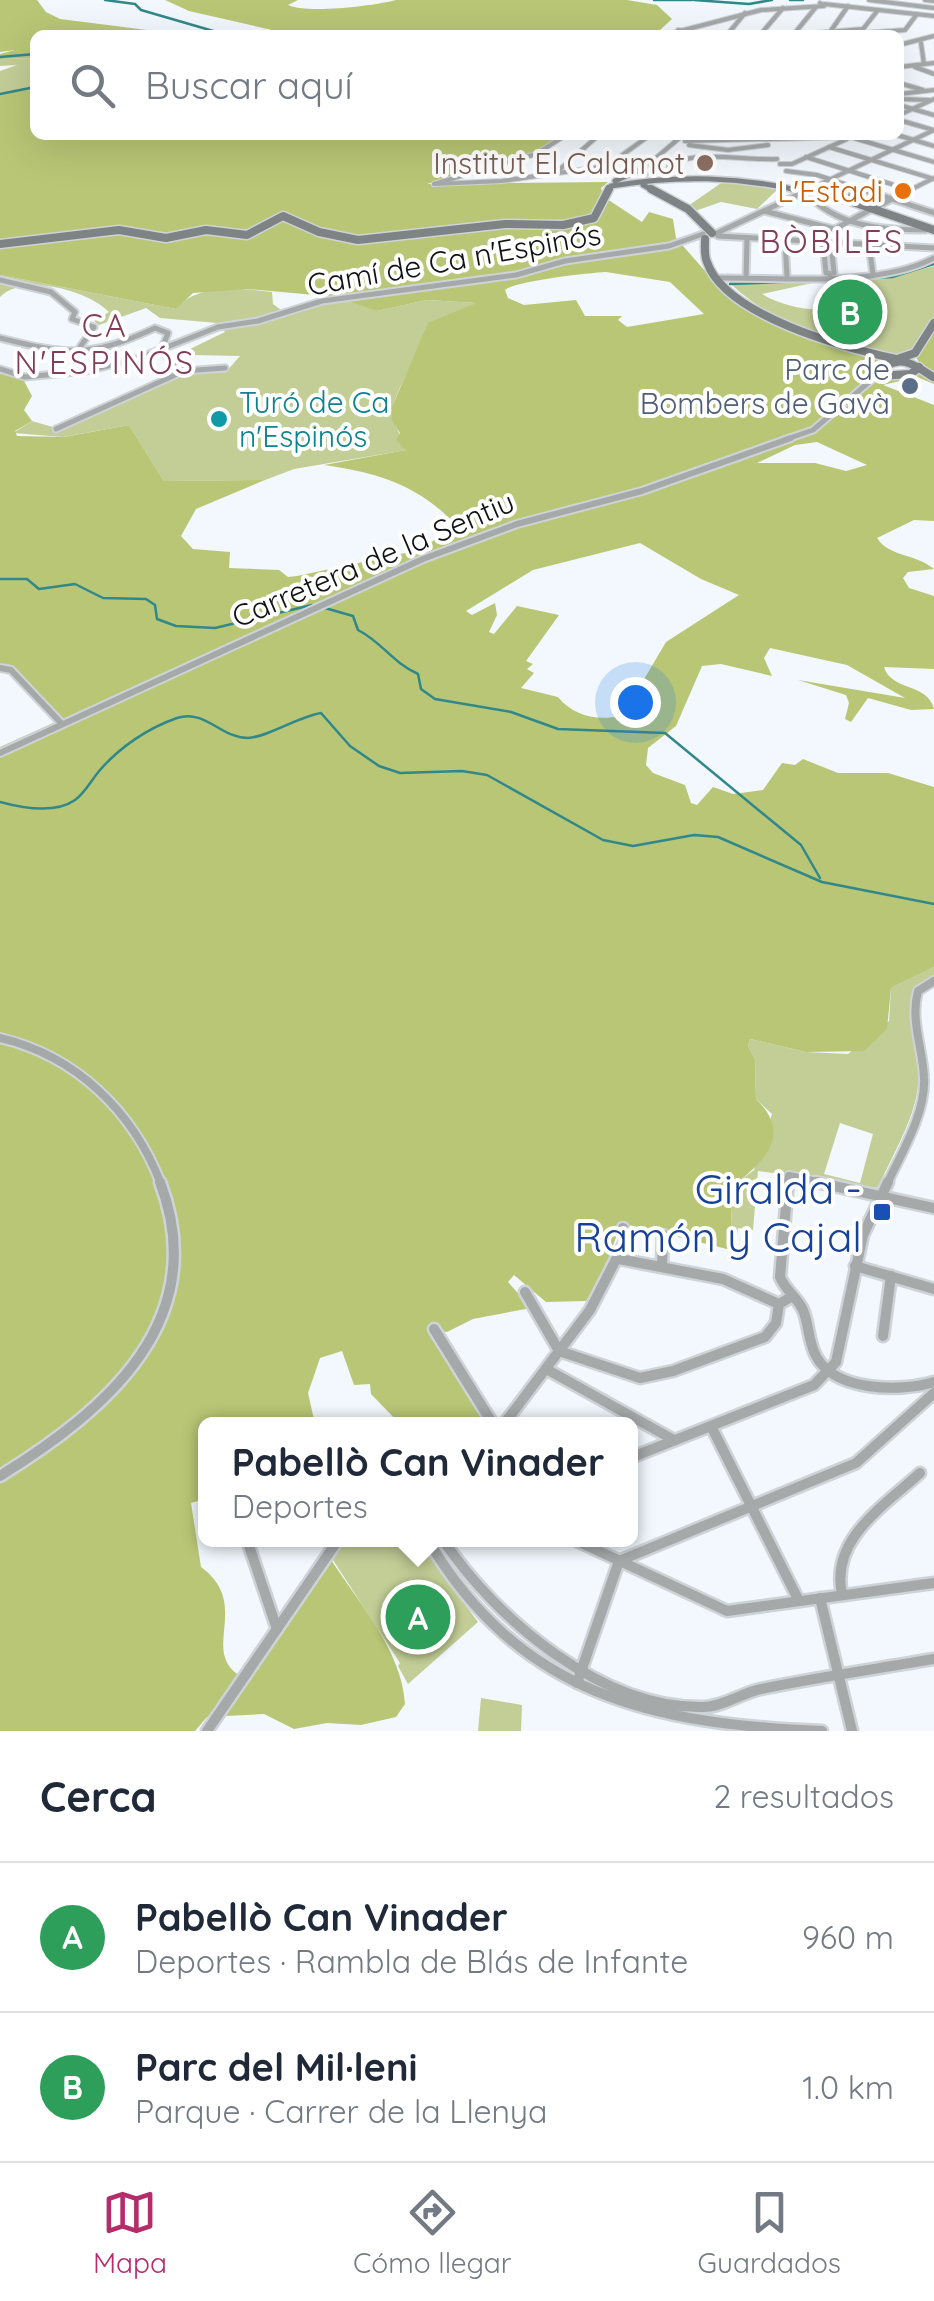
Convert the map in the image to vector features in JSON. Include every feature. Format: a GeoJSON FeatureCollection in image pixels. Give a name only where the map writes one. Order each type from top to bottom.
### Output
{"type":"FeatureCollection","features":[{"type":"Feature","properties":{"kind":"main road"},"geometry":{"type":"LineString","coordinates":[[0,243],[126,229],[166,237],[206,229],[247,234],[282,215],[354,239],[502,223],[563,224],[592,217],[604,190],[641,176],[667,175],[740,176],[806,189],[931,231]]}},
{"type":"Feature","properties":{"kind":"main road"},"geometry":{"type":"LineString","coordinates":[[641,176],[732,177],[806,189],[870,210]]}},
{"type":"Feature","properties":{"kind":"main road"},"geometry":{"type":"LineString","coordinates":[[641,176],[688,209],[708,236],[704,256],[723,282],[787,326],[869,354],[916,361],[933,378]]}},
{"type":"Feature","properties":{"kind":"main road"},"geometry":{"type":"LineString","coordinates":[[906,374],[934,323]]}},
{"type":"Feature","properties":{"kind":"main road"},"geometry":{"type":"LineString","coordinates":[[869,354],[906,374]]}},
{"type":"Feature","properties":{"kind":"main road"},"geometry":{"type":"LineString","coordinates":[[885,364],[898,358]]}},
{"type":"Feature","properties":{"kind":"main road","name":"Carretera de la Sentiu"},"geometry":{"type":"LineString","coordinates":[[875,377],[885,364]]}},
{"type":"Feature","properties":{"kind":"main road"},"geometry":{"type":"LineString","coordinates":[[875,377],[906,374],[933,378]]}},
{"type":"Feature","properties":{"kind":"street"},"geometry":{"type":"LineString","coordinates":[[869,0],[934,8]]}},
{"type":"Feature","properties":{"kind":"street"},"geometry":{"type":"LineString","coordinates":[[921,6],[925,0],[934,1]]}},
{"type":"Feature","properties":{"kind":"street"},"geometry":{"type":"LineString","coordinates":[[796,30],[817,4]]}},
{"type":"Feature","properties":{"kind":"street"},"geometry":{"type":"LineString","coordinates":[[682,30],[751,11],[817,4]]}},
{"type":"Feature","properties":{"kind":"street"},"geometry":{"type":"LineString","coordinates":[[678,30],[746,13],[817,4],[934,16]]}},
{"type":"Feature","properties":{"kind":"street"},"geometry":{"type":"LineString","coordinates":[[764,30],[784,6]]}},
{"type":"Feature","properties":{"kind":"street"},"geometry":{"type":"LineString","coordinates":[[831,30],[848,6]]}},
{"type":"Feature","properties":{"kind":"street"},"geometry":{"type":"LineString","coordinates":[[848,30],[866,28],[878,10]]}},
{"type":"Feature","properties":{"kind":"street"},"geometry":{"type":"LineString","coordinates":[[731,30],[746,13]]}},
{"type":"Feature","properties":{"kind":"street"},"geometry":{"type":"LineString","coordinates":[[907,30],[917,14]]}},
{"type":"Feature","properties":{"kind":"street"},"geometry":{"type":"LineString","coordinates":[[904,30],[927,40],[924,64]]}},
{"type":"Feature","properties":{"kind":"street"},"geometry":{"type":"LineString","coordinates":[[904,65],[934,63]]}},
{"type":"Feature","properties":{"kind":"street"},"geometry":{"type":"LineString","coordinates":[[904,66],[934,74]]}},
{"type":"Feature","properties":{"kind":"street"},"geometry":{"type":"LineString","coordinates":[[904,100],[933,100]]}},
{"type":"Feature","properties":{"kind":"street"},"geometry":{"type":"LineString","coordinates":[[904,115],[933,100]]}},
{"type":"Feature","properties":{"kind":"street"},"geometry":{"type":"LineString","coordinates":[[904,103],[934,115]]}},
{"type":"Feature","properties":{"kind":"street"},"geometry":{"type":"LineString","coordinates":[[904,120],[934,130]]}},
{"type":"Feature","properties":{"kind":"street"},"geometry":{"type":"LineString","coordinates":[[708,236],[934,130]]}},
{"type":"Feature","properties":{"kind":"street"},"geometry":{"type":"LineString","coordinates":[[904,137],[934,146]]}},
{"type":"Feature","properties":{"kind":"street"},"geometry":{"type":"LineString","coordinates":[[558,140],[536,154],[434,184],[502,181],[562,169],[604,167],[624,158],[644,140]]}},
{"type":"Feature","properties":{"kind":"street"},"geometry":{"type":"LineString","coordinates":[[562,169],[594,140]]}},
{"type":"Feature","properties":{"kind":"street"},"geometry":{"type":"LineString","coordinates":[[624,158],[641,176],[686,140],[706,148],[730,150],[768,145]]}},
{"type":"Feature","properties":{"kind":"street"},"geometry":{"type":"LineString","coordinates":[[765,140],[786,171],[821,208],[850,220],[931,231]]}},
{"type":"Feature","properties":{"kind":"street"},"geometry":{"type":"LineString","coordinates":[[667,175],[673,162],[698,155],[789,165],[842,140]]}},
{"type":"Feature","properties":{"kind":"street"},"geometry":{"type":"LineString","coordinates":[[862,140],[934,162]]}},
{"type":"Feature","properties":{"kind":"street"},"geometry":{"type":"LineString","coordinates":[[866,149],[875,144]]}},
{"type":"Feature","properties":{"kind":"street"},"geometry":{"type":"LineString","coordinates":[[829,147],[933,180]]}},
{"type":"Feature","properties":{"kind":"street"},"geometry":{"type":"LineString","coordinates":[[698,155],[706,148]]}},
{"type":"Feature","properties":{"kind":"street"},"geometry":{"type":"LineString","coordinates":[[806,157],[910,190]]}},
{"type":"Feature","properties":{"kind":"street"},"geometry":{"type":"LineString","coordinates":[[809,168],[821,162]]}},
{"type":"Feature","properties":{"kind":"street"},"geometry":{"type":"LineString","coordinates":[[824,171],[834,166]]}},
{"type":"Feature","properties":{"kind":"street"},"geometry":{"type":"LineString","coordinates":[[786,171],[831,179],[934,212]]}},
{"type":"Feature","properties":{"kind":"street"},"geometry":{"type":"LineString","coordinates":[[840,306],[830,273],[827,242],[834,229],[933,180]]}},
{"type":"Feature","properties":{"kind":"street"},"geometry":{"type":"LineString","coordinates":[[842,200],[880,181]]}},
{"type":"Feature","properties":{"kind":"street"},"geometry":{"type":"LineString","coordinates":[[764,211],[834,229]]}},
{"type":"Feature","properties":{"kind":"street"},"geometry":{"type":"LineString","coordinates":[[917,221],[934,212]]}},
{"type":"Feature","properties":{"kind":"street"},"geometry":{"type":"LineString","coordinates":[[708,236],[934,248]]}},
{"type":"Feature","properties":{"kind":"street","name":"Camí de Ca n'Espinós"},"geometry":{"type":"LineString","coordinates":[[0,368],[25,378],[67,374],[134,360],[218,327],[258,321],[322,301],[516,275],[708,236]]}},
{"type":"Feature","properties":{"kind":"street"},"geometry":{"type":"LineString","coordinates":[[746,238],[746,278]]}},
{"type":"Feature","properties":{"kind":"street"},"geometry":{"type":"LineString","coordinates":[[785,240],[787,276]]}},
{"type":"Feature","properties":{"kind":"street"},"geometry":{"type":"LineString","coordinates":[[868,245],[873,274]]}},
{"type":"Feature","properties":{"kind":"street"},"geometry":{"type":"LineString","coordinates":[[723,282],[830,273],[873,274],[912,269],[934,258]]}},
{"type":"Feature","properties":{"kind":"street"},"geometry":{"type":"LineString","coordinates":[[0,280],[43,289],[70,304],[76,312],[72,319],[94,326],[76,353]]}},
{"type":"Feature","properties":{"kind":"street"},"geometry":{"type":"LineString","coordinates":[[0,338],[58,354],[76,353],[126,343],[154,328],[168,334],[164,356],[184,370]]}},
{"type":"Feature","properties":{"kind":"street"},"geometry":{"type":"LineString","coordinates":[[0,349],[8,339]]}},
{"type":"Feature","properties":{"kind":"street"},"geometry":{"type":"LineString","coordinates":[[56,429],[184,370],[225,368]]}},
{"type":"Feature","properties":{"kind":"street","name":"Carretera de la Sentiu"},"geometry":{"type":"LineString","coordinates":[[0,753],[423,559],[524,521],[642,490],[813,430],[875,377]]}},
{"type":"Feature","properties":{"kind":"street"},"geometry":{"type":"LineString","coordinates":[[0,668],[11,670],[62,724]]}},
{"type":"Feature","properties":{"kind":"street"},"geometry":{"type":"LineString","coordinates":[[638,1455],[814,1385],[836,1362],[863,1235],[885,1194],[930,1084],[913,1010],[918,992],[934,980]]}},
{"type":"Feature","properties":{"kind":"street"},"geometry":{"type":"LineString","coordinates":[[0,1038],[49,1051],[68,1062],[127,1122],[164,1196],[172,1228],[173,1260],[171,1283],[151,1337],[118,1387],[80,1426],[0,1476]]}},
{"type":"Feature","properties":{"kind":"street"},"geometry":{"type":"LineString","coordinates":[[934,1208],[885,1194],[789,1176],[780,1276],[791,1297],[800,1304],[817,1358],[826,1369],[878,1387],[914,1387],[934,1382]]}},
{"type":"Feature","properties":{"kind":"street"},"geometry":{"type":"LineString","coordinates":[[510,1417],[548,1370],[619,1259],[627,1238],[622,1228]]}},
{"type":"Feature","properties":{"kind":"street"},"geometry":{"type":"LineString","coordinates":[[662,1266],[663,1235]]}},
{"type":"Feature","properties":{"kind":"street"},"geometry":{"type":"LineString","coordinates":[[619,1259],[723,1279],[779,1304]]}},
{"type":"Feature","properties":{"kind":"street"},"geometry":{"type":"LineString","coordinates":[[855,1266],[934,1289]]}},
{"type":"Feature","properties":{"kind":"street"},"geometry":{"type":"LineString","coordinates":[[883,1336],[891,1276]]}},
{"type":"Feature","properties":{"kind":"street"},"geometry":{"type":"LineString","coordinates":[[525,1292],[559,1351],[640,1378],[673,1371],[766,1337],[776,1323],[779,1304]]}},
{"type":"Feature","properties":{"kind":"street"},"geometry":{"type":"LineString","coordinates":[[779,1304],[791,1297]]}},
{"type":"Feature","properties":{"kind":"street"},"geometry":{"type":"LineString","coordinates":[[434,1329],[489,1417]]}},
{"type":"Feature","properties":{"kind":"street"},"geometry":{"type":"LineString","coordinates":[[548,1370],[633,1417]]}},
{"type":"Feature","properties":{"kind":"street"},"geometry":{"type":"LineString","coordinates":[[576,1684],[619,1561],[856,1463],[934,1393]]}},
{"type":"Feature","properties":{"kind":"street"},"geometry":{"type":"LineString","coordinates":[[638,1420],[674,1440]]}},
{"type":"Feature","properties":{"kind":"street"},"geometry":{"type":"LineString","coordinates":[[712,1428],[799,1601]]}},
{"type":"Feature","properties":{"kind":"street"},"geometry":{"type":"LineString","coordinates":[[842,1594],[836,1581],[840,1554],[920,1474]]}},
{"type":"Feature","properties":{"kind":"street"},"geometry":{"type":"LineString","coordinates":[[249,1547],[278,1628]]}},
{"type":"Feature","properties":{"kind":"street"},"geometry":{"type":"LineString","coordinates":[[207,1731],[333,1547]]}},
{"type":"Feature","properties":{"kind":"street"},"geometry":{"type":"LineString","coordinates":[[433,1547],[467,1594],[512,1644],[576,1684],[707,1724],[822,1731]]}},
{"type":"Feature","properties":{"kind":"street"},"geometry":{"type":"LineString","coordinates":[[448,1547],[484,1596],[513,1625],[582,1668],[657,1698],[706,1708],[742,1692],[934,1659]]}},
{"type":"Feature","properties":{"kind":"street"},"geometry":{"type":"LineString","coordinates":[[590,1547],[728,1611],[934,1583]]}},
{"type":"Feature","properties":{"kind":"street"},"geometry":{"type":"LineString","coordinates":[[820,1598],[852,1731]]}},
{"type":"Feature","properties":{"kind":"green space"},"geometry":{"type":"Polygon","coordinates":[[[0,0],[37,0],[46,12],[60,19],[147,30],[30,30],[30,58],[0,59],[0,54],[15,50],[0,52],[0,0]]]}},
{"type":"Feature","properties":{"kind":"green space"},"geometry":{"type":"Polygon","coordinates":[[[165,0],[298,0],[288,5],[324,9],[396,0],[627,0],[657,5],[672,19],[660,30],[272,30],[189,11],[165,0]]]}},
{"type":"Feature","properties":{"kind":"green space"},"geometry":{"type":"Polygon","coordinates":[[[30,58],[30,87],[0,94],[0,71],[17,65],[0,66],[0,59],[30,58]]]}},
{"type":"Feature","properties":{"kind":"green space"},"geometry":{"type":"Polygon","coordinates":[[[30,87],[30,140],[555,140],[537,152],[427,184],[608,182],[601,188],[604,197],[642,222],[649,212],[673,219],[676,238],[713,280],[756,312],[883,362],[873,376],[923,370],[916,357],[934,331],[934,384],[917,377],[883,385],[934,405],[934,521],[914,520],[877,538],[889,549],[934,569],[908,572],[903,578],[909,588],[934,596],[934,669],[884,667],[894,680],[925,695],[934,709],[911,710],[868,698],[851,722],[845,719],[849,703],[846,695],[798,680],[905,698],[847,665],[770,648],[764,658],[772,676],[721,664],[702,666],[676,726],[648,748],[646,765],[653,773],[685,785],[691,803],[697,805],[713,787],[733,794],[763,790],[782,763],[795,765],[803,759],[838,773],[888,773],[934,787],[934,967],[891,988],[887,1029],[864,1051],[806,1052],[750,1039],[756,1099],[767,1112],[773,1135],[764,1156],[733,1186],[730,1244],[735,1251],[621,1223],[602,1277],[586,1301],[546,1302],[514,1275],[508,1282],[531,1308],[473,1319],[447,1332],[429,1329],[484,1417],[393,1417],[371,1394],[370,1384],[354,1385],[342,1351],[320,1358],[308,1393],[313,1417],[198,1417],[198,1501],[191,1503],[201,1567],[223,1596],[227,1663],[237,1674],[285,1624],[331,1560],[377,1628],[396,1665],[405,1704],[396,1717],[361,1725],[327,1723],[294,1729],[264,1714],[207,1717],[195,1731],[0,1731],[0,747],[62,719],[10,665],[0,667],[0,371],[24,381],[32,396],[24,410],[32,421],[15,431],[17,436],[64,437],[129,425],[164,481],[265,480],[196,509],[181,536],[193,549],[230,552],[229,568],[279,570],[288,577],[297,576],[424,549],[443,532],[458,527],[414,491],[381,477],[324,465],[406,450],[396,440],[400,433],[392,421],[392,407],[428,323],[476,303],[427,300],[377,311],[337,297],[247,289],[193,293],[176,309],[0,275],[0,94],[30,87]],[[606,272],[536,281],[505,290],[508,298],[524,305],[576,300],[585,316],[622,316],[618,320],[627,327],[704,314],[670,282],[606,272]],[[817,442],[795,445],[757,463],[815,463],[846,471],[867,465],[817,442]],[[640,543],[533,570],[466,611],[472,615],[495,603],[497,615],[489,632],[494,634],[517,606],[559,615],[526,661],[533,664],[527,669],[534,673],[521,688],[558,697],[579,713],[596,717],[623,715],[666,642],[739,595],[701,579],[640,543]]]}},
{"type":"Feature","properties":{"kind":"green space"},"geometry":{"type":"Polygon","coordinates":[[[724,181],[778,189],[757,209],[721,202],[695,211],[688,206],[724,181]]]}},
{"type":"Feature","properties":{"kind":"green space"},"geometry":{"type":"Polygon","coordinates":[[[934,266],[934,320],[909,354],[865,352],[813,335],[765,310],[729,282],[824,275],[826,280],[762,294],[800,308],[827,309],[865,297],[860,294],[862,289],[854,287],[856,283],[833,281],[882,279],[934,266]]]}},
{"type":"Feature","properties":{"kind":"green space"},"geometry":{"type":"Polygon","coordinates":[[[0,275],[176,309],[207,291],[234,289],[272,292],[273,304],[281,310],[325,298],[361,303],[377,311],[427,300],[476,303],[428,328],[396,396],[392,411],[407,450],[294,469],[265,480],[164,481],[129,425],[63,437],[13,433],[32,421],[63,430],[181,374],[226,372],[240,356],[194,355],[190,349],[225,332],[217,323],[160,318],[146,308],[99,325],[94,321],[109,312],[71,291],[24,286],[0,297],[0,275]]]}},
{"type":"Feature","properties":{"kind":"green space"},"geometry":{"type":"Polygon","coordinates":[[[934,967],[934,978],[915,989],[912,1001],[917,1096],[878,1188],[758,1171],[753,1230],[738,1228],[735,1251],[730,1245],[733,1186],[754,1170],[772,1114],[756,1099],[750,1039],[806,1052],[848,1054],[889,1021],[891,988],[934,967]],[[840,1123],[824,1174],[860,1183],[873,1134],[840,1123]]]}},
{"type":"Feature","properties":{"kind":"green space"},"geometry":{"type":"Polygon","coordinates":[[[341,1547],[422,1547],[478,1622],[408,1684],[400,1663],[333,1560],[341,1547]]]}},
{"type":"Feature","properties":{"kind":"green space"},"geometry":{"type":"Polygon","coordinates":[[[481,1698],[522,1705],[521,1731],[478,1731],[481,1698]]]}},
{"type":"Feature","properties":{"kind":"waterway"},"geometry":{"type":"LineString","coordinates":[[105,0],[135,4],[141,10],[210,30]]}},
{"type":"Feature","properties":{"kind":"waterway"},"geometry":{"type":"LineString","coordinates":[[654,0],[692,0]]}},
{"type":"Feature","properties":{"kind":"waterway"},"geometry":{"type":"LineString","coordinates":[[694,0],[749,4],[772,0]]}},
{"type":"Feature","properties":{"kind":"waterway"},"geometry":{"type":"LineString","coordinates":[[790,0],[803,0]]}},
{"type":"Feature","properties":{"kind":"waterway"},"geometry":{"type":"LineString","coordinates":[[0,57],[30,54]]}},
{"type":"Feature","properties":{"kind":"waterway"},"geometry":{"type":"LineString","coordinates":[[0,94],[30,88]]}},
{"type":"Feature","properties":{"kind":"waterway"},"geometry":{"type":"LineString","coordinates":[[867,278],[892,277],[934,264]]}},
{"type":"Feature","properties":{"kind":"waterway"},"geometry":{"type":"LineString","coordinates":[[730,284],[808,281]]}},
{"type":"Feature","properties":{"kind":"waterway"},"geometry":{"type":"LineString","coordinates":[[0,579],[27,579],[39,589],[75,584],[103,598],[146,599],[155,605],[157,619],[176,626],[215,628],[312,605]]}},
{"type":"Feature","properties":{"kind":"waterway"},"geometry":{"type":"LineString","coordinates":[[325,608],[353,616],[358,630],[418,674],[421,689],[435,699],[511,712],[558,729],[665,733],[801,845],[820,878]]}},
{"type":"Feature","properties":{"kind":"waterway"},"geometry":{"type":"LineString","coordinates":[[0,802],[38,808],[67,804],[79,797],[126,746],[177,718],[196,717],[229,734],[248,738],[321,713],[350,746],[379,766],[400,773],[462,771],[487,775],[603,840],[633,846],[694,835],[718,837],[822,882],[934,904]]}},
{"type":"Feature","properties":{"kind":"place","name":"Institut El Calamot"},"geometry":{"type":"Point","coordinates":[705,163]}},
{"type":"Feature","properties":{"kind":"place","name":"L'Estadi"},"geometry":{"type":"Point","coordinates":[903,191]}},
{"type":"Feature","properties":{"kind":"place","name":"Parc del Mil·leni"},"geometry":{"type":"Point","coordinates":[850,312]}},
{"type":"Feature","properties":{"kind":"place","name":"Parc de Bombers de Gavà"},"geometry":{"type":"Point","coordinates":[910,386]}},
{"type":"Feature","properties":{"kind":"place","name":"Turó de Ca n'Espinós"},"geometry":{"type":"Point","coordinates":[219,419]}},
{"type":"Feature","properties":{"kind":"place","name":"Giralda - Ramón y Cajal"},"geometry":{"type":"Point","coordinates":[882,1212]}},
{"type":"Feature","properties":{"kind":"place","name":"Pabellò Can Vinader"},"geometry":{"type":"Point","coordinates":[418,1617]}},
{"type":"Feature","properties":{"kind":"district","name":"BÒBILES"},"geometry":{"type":"Point","coordinates":[832,241]}},
{"type":"Feature","properties":{"kind":"district","name":"CA N'ESPINÓS"},"geometry":{"type":"Point","coordinates":[105,344]}}]}
